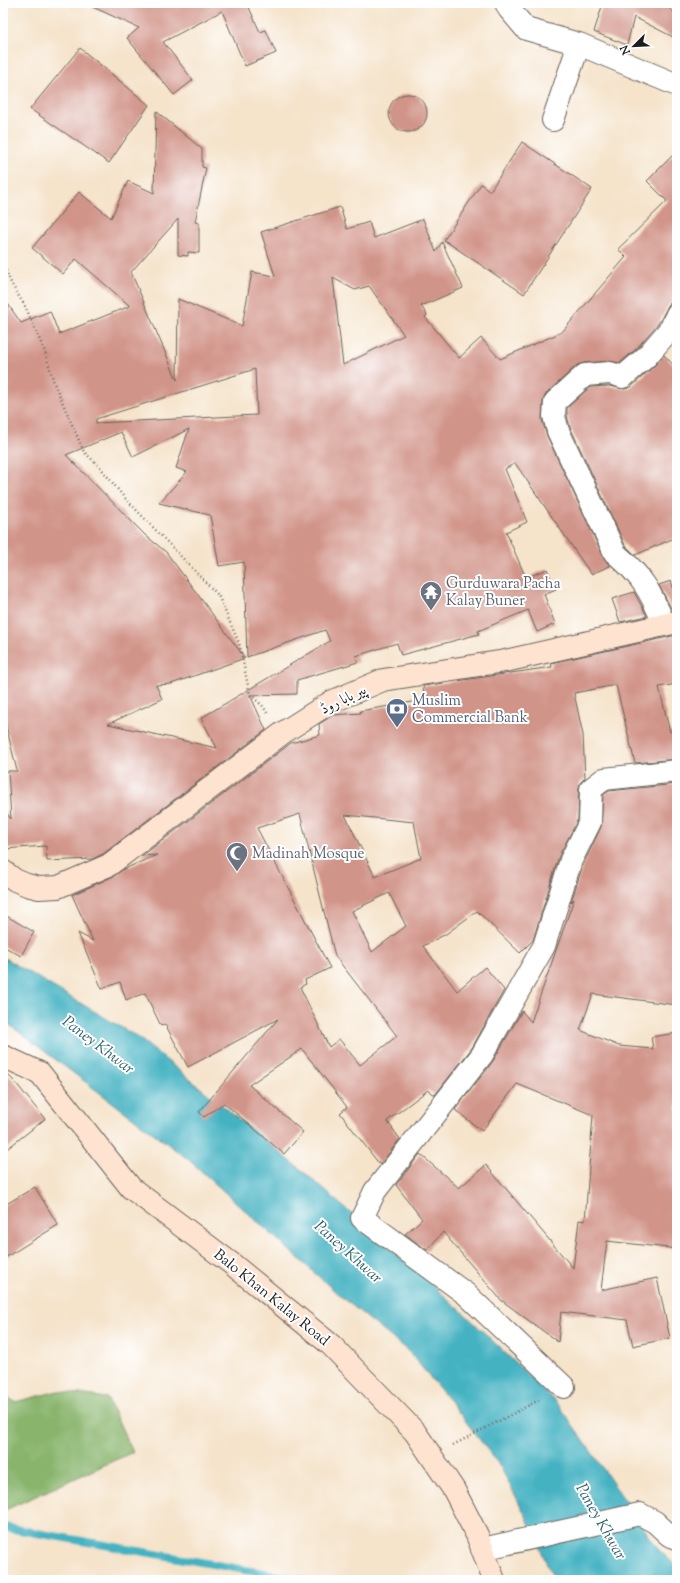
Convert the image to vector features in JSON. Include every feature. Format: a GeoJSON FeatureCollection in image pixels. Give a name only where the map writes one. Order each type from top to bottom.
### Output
{"type":"FeatureCollection","features":[{"type":"Feature","properties":{"kind":"main road","name":"پیر بابا روڈ"},"geometry":{"type":"LineString","coordinates":[[3,871],[15,880],[27,885],[40,888],[58,887],[109,865],[284,732],[331,702],[383,680],[505,661],[671,623]]}},
{"type":"Feature","properties":{"kind":"main road","name":"Balo Khan Kalay Road"},"geometry":{"type":"LineString","coordinates":[[3,1056],[40,1073],[131,1188],[232,1264],[336,1351],[415,1432],[454,1490],[477,1535],[494,1580]]}},
{"type":"Feature","properties":{"kind":"street"},"geometry":{"type":"LineString","coordinates":[[506,3],[509,9],[526,29],[579,44],[677,85]]}},
{"type":"Feature","properties":{"kind":"street"},"geometry":{"type":"LineString","coordinates":[[553,120],[579,44]]}},
{"type":"Feature","properties":{"kind":"street"},"geometry":{"type":"LineString","coordinates":[[671,623],[646,585],[632,567],[615,553],[558,431],[554,416],[555,402],[584,375],[610,373],[623,377],[646,357],[671,328],[677,314]]}},
{"type":"Feature","properties":{"kind":"street"},"geometry":{"type":"LineString","coordinates":[[564,1387],[466,1294],[362,1218],[375,1192],[482,1055],[544,946],[571,860],[590,822],[591,789],[604,779],[677,770]]}},
{"type":"Feature","properties":{"kind":"street"},"geometry":{"type":"LineString","coordinates":[[482,1549],[640,1514],[655,1522],[669,1535],[677,1538]]}},
{"type":"Feature","properties":{"kind":"path"},"geometry":{"type":"LineString","coordinates":[[3,263],[45,352],[54,383],[84,452],[100,467],[123,496],[218,595],[239,643],[250,695],[262,705],[272,721],[284,732]]}},
{"type":"Feature","properties":{"kind":"path"},"geometry":{"type":"LineString","coordinates":[[461,1440],[564,1387]]}},
{"type":"Feature","properties":{"kind":"green space"},"geometry":{"type":"Polygon","coordinates":[[[58,1391],[107,1398],[133,1452],[3,1511],[3,1394],[15,1402],[58,1391]]]}},
{"type":"Feature","properties":{"kind":"water","name":"Paney Khwar"},"geometry":{"type":"Polygon","coordinates":[[[3,957],[139,1038],[304,1172],[467,1316],[559,1405],[659,1550],[677,1567],[677,1580],[554,1580],[526,1516],[500,1466],[450,1401],[408,1351],[338,1294],[189,1160],[3,1020],[3,957]]]}},
{"type":"Feature","properties":{"kind":"building"},"geometry":{"type":"Polygon","coordinates":[[[84,3],[247,3],[260,32],[266,30],[276,53],[245,66],[222,11],[163,42],[193,80],[174,95],[127,38],[139,28],[84,3]]]}},
{"type":"Feature","properties":{"kind":"building"},"geometry":{"type":"Polygon","coordinates":[[[603,3],[662,4],[677,14],[677,39],[634,17],[627,45],[594,32],[603,3]]]}},
{"type":"Feature","properties":{"kind":"building"},"geometry":{"type":"Polygon","coordinates":[[[80,48],[149,105],[109,163],[30,109],[80,48]]]}},
{"type":"Feature","properties":{"kind":"building"},"geometry":{"type":"Polygon","coordinates":[[[408,94],[421,100],[427,113],[421,126],[408,132],[395,126],[389,113],[395,100],[408,94]]]}},
{"type":"Feature","properties":{"kind":"building"},"geometry":{"type":"Polygon","coordinates":[[[156,111],[202,149],[202,167],[206,168],[195,222],[199,223],[199,253],[188,252],[188,256],[178,255],[178,219],[131,272],[177,380],[178,299],[242,326],[252,272],[275,276],[261,232],[340,207],[347,229],[369,222],[374,238],[423,219],[436,252],[442,242],[463,288],[421,306],[427,315],[425,317],[459,358],[481,338],[500,359],[562,332],[626,257],[618,249],[667,201],[647,181],[677,151],[677,302],[669,304],[660,321],[637,348],[620,363],[609,361],[577,365],[547,393],[543,401],[542,419],[547,436],[604,558],[610,566],[591,574],[515,463],[505,469],[527,522],[506,532],[526,578],[547,569],[556,589],[544,594],[555,624],[537,632],[528,610],[478,631],[479,634],[401,655],[397,643],[356,656],[358,662],[297,680],[297,694],[250,695],[266,730],[103,854],[92,859],[47,861],[46,846],[3,849],[3,809],[11,819],[8,771],[17,771],[3,713],[3,297],[21,323],[50,311],[59,334],[130,306],[76,259],[63,274],[32,248],[79,192],[111,218],[128,181],[154,193],[156,111]],[[333,278],[343,365],[404,335],[369,286],[355,290],[333,278]],[[255,369],[96,419],[96,423],[257,415],[255,369]],[[189,429],[133,457],[121,432],[66,455],[145,535],[166,552],[245,658],[171,684],[156,685],[162,699],[108,724],[217,748],[201,718],[330,641],[325,630],[247,657],[244,562],[219,566],[210,515],[159,503],[187,472],[176,468],[189,429]]]}},
{"type":"Feature","properties":{"kind":"building"},"geometry":{"type":"Polygon","coordinates":[[[522,142],[592,189],[524,294],[444,240],[481,184],[490,191],[522,142]]]}},
{"type":"Feature","properties":{"kind":"building"},"geometry":{"type":"Polygon","coordinates":[[[664,355],[677,369],[677,537],[635,555],[625,545],[570,427],[567,408],[590,387],[609,386],[625,389],[631,387],[664,355]]]}},
{"type":"Feature","properties":{"kind":"building"},"geometry":{"type":"Polygon","coordinates":[[[671,581],[677,600],[677,610],[672,610],[659,585],[671,581]]]}},
{"type":"Feature","properties":{"kind":"building"},"geometry":{"type":"Polygon","coordinates":[[[634,592],[647,616],[620,622],[612,599],[634,592]]]}},
{"type":"Feature","properties":{"kind":"building"},"geometry":{"type":"Polygon","coordinates":[[[677,635],[677,684],[659,687],[670,732],[677,730],[677,759],[635,763],[616,685],[574,693],[583,735],[585,778],[580,783],[579,788],[578,819],[559,856],[533,940],[520,953],[477,911],[446,934],[423,946],[457,991],[485,967],[504,990],[472,1048],[435,1095],[428,1090],[387,1121],[400,1139],[380,1165],[340,1113],[347,1107],[302,1049],[249,1085],[303,1132],[284,1154],[224,1103],[204,1117],[199,1112],[278,1019],[188,1067],[165,1024],[161,1026],[145,993],[126,1000],[120,982],[102,989],[78,933],[93,941],[72,895],[114,876],[124,869],[157,855],[142,856],[291,743],[320,735],[319,724],[333,715],[361,713],[360,711],[424,700],[423,686],[552,667],[551,663],[677,635]],[[300,814],[257,828],[330,968],[305,980],[306,984],[300,987],[329,1047],[339,1039],[360,1065],[397,1036],[335,956],[300,814]],[[345,815],[375,877],[421,858],[414,822],[345,815]],[[389,893],[352,911],[372,952],[406,926],[389,893]]]}},
{"type":"Feature","properties":{"kind":"building"},"geometry":{"type":"Polygon","coordinates":[[[677,784],[677,1005],[593,994],[580,1030],[619,1046],[653,1049],[651,1037],[677,1033],[677,1249],[607,1241],[601,1290],[657,1278],[670,1338],[633,1346],[627,1320],[561,1312],[558,1342],[501,1300],[443,1232],[427,1250],[405,1234],[422,1219],[396,1185],[420,1154],[459,1188],[486,1165],[573,1268],[579,1220],[585,1221],[593,1115],[517,1084],[482,1131],[455,1110],[493,1061],[522,1011],[531,1022],[574,899],[571,902],[583,865],[601,827],[603,795],[609,791],[677,784]]]}},
{"type":"Feature","properties":{"kind":"building"},"geometry":{"type":"Polygon","coordinates":[[[3,914],[34,932],[21,956],[3,946],[3,914]]]}},
{"type":"Feature","properties":{"kind":"building"},"geometry":{"type":"Polygon","coordinates":[[[3,1070],[15,1082],[45,1119],[3,1152],[3,1070]]]}},
{"type":"Feature","properties":{"kind":"building"},"geometry":{"type":"Polygon","coordinates":[[[35,1187],[58,1225],[3,1259],[3,1206],[35,1187]]]}},
{"type":"Feature","properties":{"kind":"waterway"},"geometry":{"type":"LineString","coordinates":[[3,1527],[302,1580]]}},
{"type":"Feature","properties":{"kind":"place","name":"Gurduwara Pacha Kalay Buner"},"geometry":{"type":"Point","coordinates":[431,612]}},
{"type":"Feature","properties":{"kind":"place","name":"Muslim Commercial Bank"},"geometry":{"type":"Point","coordinates":[397,728]}},
{"type":"Feature","properties":{"kind":"place","name":"Madinah Mosque"},"geometry":{"type":"Point","coordinates":[237,872]}}]}
